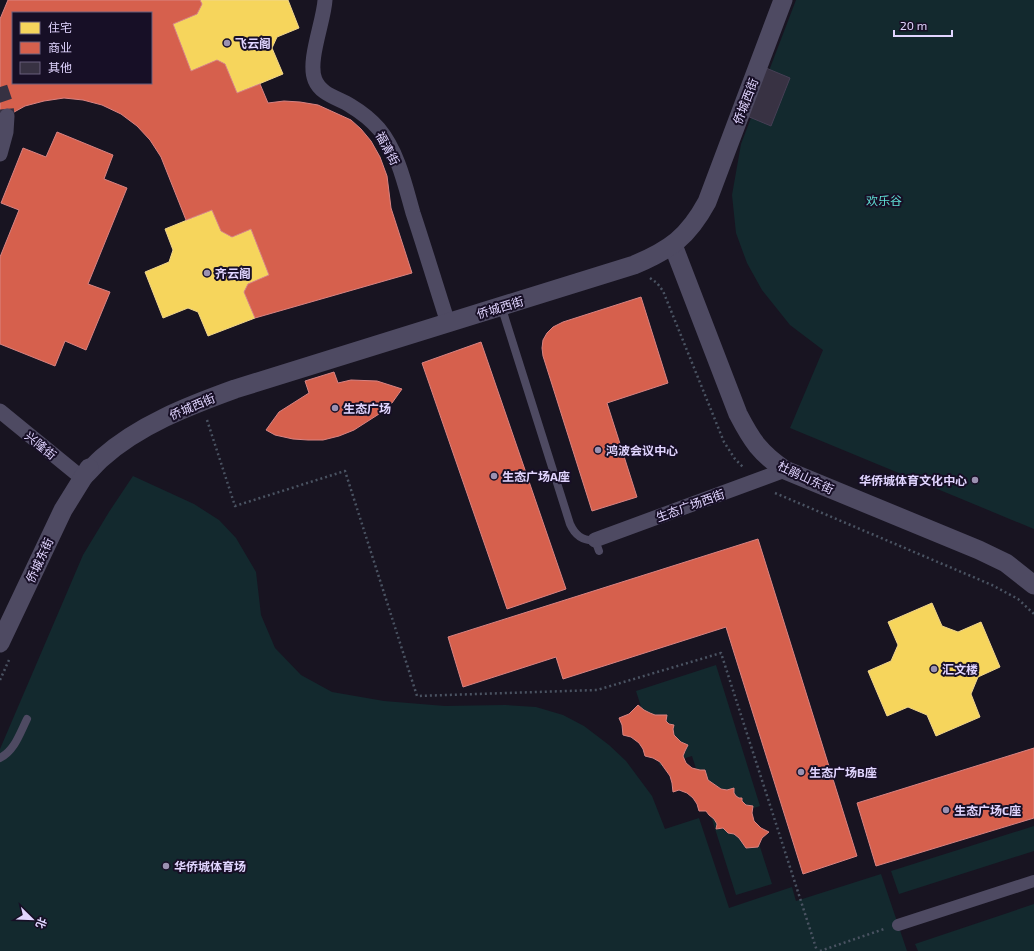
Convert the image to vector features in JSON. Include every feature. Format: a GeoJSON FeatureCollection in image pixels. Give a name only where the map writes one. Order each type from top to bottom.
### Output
{"type":"FeatureCollection","features":[{"type":"Feature","properties":{"kind":"street","name":"福清街"},"geometry":{"type":"LineString","coordinates":[[325,0],[315,50],[313,69],[315,80],[324,91],[351,106],[365,116],[379,130],[391,148],[401,173],[448,323]]}},
{"type":"Feature","properties":{"kind":"street","name":"侨城西街"},"geometry":{"type":"LineString","coordinates":[[82,478],[113,449],[170,414],[235,389],[634,266],[656,256],[673,245],[690,229],[699,217],[707,202],[784,0]]}},
{"type":"Feature","properties":{"kind":"street"},"geometry":{"type":"LineString","coordinates":[[0,154],[6,132],[7,116]]}},
{"type":"Feature","properties":{"kind":"street","name":"杜鹃山东街"},"geometry":{"type":"LineString","coordinates":[[673,245],[736,407],[744,426],[759,450],[772,462],[785,470],[980,550],[1006,563],[1034,585]]}},
{"type":"Feature","properties":{"kind":"street","name":"兴隆街"},"geometry":{"type":"LineString","coordinates":[[0,411],[82,478]]}},
{"type":"Feature","properties":{"kind":"street","name":"生态广场西街"},"geometry":{"type":"LineString","coordinates":[[597,546],[785,470]]}},
{"type":"Feature","properties":{"kind":"street","name":"侨城东街"},"geometry":{"type":"LineString","coordinates":[[0,643],[63,510],[82,478]]}},
{"type":"Feature","properties":{"kind":"street"},"geometry":{"type":"LineString","coordinates":[[898,925],[1034,881]]}},
{"type":"Feature","properties":{"kind":"lane"},"geometry":{"type":"LineString","coordinates":[[504,315],[570,524],[580,537],[597,546]]}},
{"type":"Feature","properties":{"kind":"lane"},"geometry":{"type":"LineString","coordinates":[[0,758],[12,748],[27,719]]}},
{"type":"Feature","properties":{"kind":"path"},"geometry":{"type":"LineString","coordinates":[[644,276],[651,278],[664,291],[724,442],[735,459],[756,481],[787,499],[992,585],[1018,599],[1034,614]]}},
{"type":"Feature","properties":{"kind":"path"},"geometry":{"type":"LineString","coordinates":[[206,416],[235,506],[345,471],[417,696],[598,690],[721,653],[817,951]]}},
{"type":"Feature","properties":{"kind":"path"},"geometry":{"type":"LineString","coordinates":[[820,951],[898,925]]}},
{"type":"Feature","properties":{"kind":"green space","name":"欢乐谷"},"geometry":{"type":"Polygon","coordinates":[[[796,0],[1034,0],[1034,529],[790,428],[823,350],[790,325],[762,290],[747,263],[736,233],[732,195],[741,144],[796,0]]]}},
{"type":"Feature","properties":{"kind":"green space"},"geometry":{"type":"Polygon","coordinates":[[[133,476],[194,504],[219,520],[236,538],[256,572],[261,615],[275,648],[301,675],[332,692],[384,701],[445,706],[505,705],[536,707],[563,715],[584,726],[609,745],[626,761],[652,796],[665,829],[699,818],[729,908],[792,887],[796,901],[881,874],[907,951],[0,951],[0,749],[83,555],[133,476]]]}},
{"type":"Feature","properties":{"kind":"green space"},"geometry":{"type":"Polygon","coordinates":[[[716,665],[760,806],[748,810],[772,884],[736,895],[692,756],[660,766],[636,691],[716,665]]]}},
{"type":"Feature","properties":{"kind":"green space"},"geometry":{"type":"Polygon","coordinates":[[[1034,826],[1034,851],[899,894],[891,871],[1034,826]]]}},
{"type":"Feature","properties":{"kind":"green space"},"geometry":{"type":"Polygon","coordinates":[[[1034,904],[1034,951],[918,951],[915,944],[1034,904]]]}},
{"type":"Feature","properties":{"kind":"building: 住宅","name":"飞云阁"},"geometry":{"type":"Polygon","coordinates":[[[200,0],[288,0],[299,28],[277,37],[272,48],[283,74],[237,93],[225,64],[217,60],[191,71],[173,24],[197,14],[202,4],[200,0]]]}},
{"type":"Feature","properties":{"kind":"building: 住宅","name":"齐云阁"},"geometry":{"type":"Polygon","coordinates":[[[212,210],[221,231],[232,237],[251,229],[269,275],[248,284],[244,292],[255,318],[208,336],[198,312],[188,308],[163,318],[145,272],[169,262],[173,250],[165,229],[212,210]]]}},
{"type":"Feature","properties":{"kind":"building: 住宅","name":"汇文楼"},"geometry":{"type":"Polygon","coordinates":[[[932,603],[942,626],[958,632],[981,622],[1000,667],[978,677],[971,694],[980,717],[936,736],[927,715],[908,707],[887,716],[868,671],[891,661],[898,645],[888,622],[932,603]]]}},
{"type":"Feature","properties":{"kind":"building: 商业"},"geometry":{"type":"Polygon","coordinates":[[[8,0],[200,0],[202,4],[197,14],[173,24],[191,71],[217,60],[225,64],[237,93],[260,84],[268,103],[284,101],[318,105],[351,120],[361,129],[371,141],[380,157],[387,176],[391,208],[412,273],[255,318],[244,292],[248,284],[269,275],[251,229],[232,237],[221,231],[212,210],[186,220],[161,157],[150,140],[137,126],[121,114],[102,105],[83,100],[64,98],[25,106],[0,121],[0,19],[8,0]]]}},
{"type":"Feature","properties":{"kind":"building: 商业"},"geometry":{"type":"Polygon","coordinates":[[[57,132],[113,155],[104,179],[127,188],[88,284],[110,292],[86,350],[65,341],[55,366],[0,344],[0,257],[19,210],[1,203],[23,148],[46,157],[57,132]]]}},
{"type":"Feature","properties":{"kind":"building: 商业","name":"鸿波会议中心"},"geometry":{"type":"Polygon","coordinates":[[[641,297],[668,383],[607,403],[637,497],[592,511],[543,356],[543,340],[553,327],[563,322],[641,297]]]}},
{"type":"Feature","properties":{"kind":"building: 商业","name":"生态广场A座"},"geometry":{"type":"Polygon","coordinates":[[[481,342],[566,589],[507,609],[422,363],[481,342]]]}},
{"type":"Feature","properties":{"kind":"building: 商业","name":"生态广场"},"geometry":{"type":"Polygon","coordinates":[[[334,372],[338,383],[351,380],[377,381],[402,389],[392,403],[379,414],[354,430],[339,436],[323,440],[293,439],[275,435],[266,430],[279,412],[309,393],[305,381],[334,372]]]}},
{"type":"Feature","properties":{"kind":"building: 商业","name":"生态广场B座"},"geometry":{"type":"Polygon","coordinates":[[[758,539],[857,856],[803,874],[726,627],[563,679],[556,657],[463,687],[448,637],[758,539]]]}},
{"type":"Feature","properties":{"kind":"building: 商业"},"geometry":{"type":"Polygon","coordinates":[[[638,705],[644,710],[655,715],[667,715],[666,721],[669,724],[674,725],[674,735],[681,742],[688,745],[683,756],[686,763],[692,768],[705,770],[708,780],[721,789],[727,790],[734,788],[734,793],[736,796],[742,798],[742,801],[746,805],[753,806],[752,813],[754,821],[761,828],[769,832],[762,838],[758,847],[746,848],[734,834],[728,833],[723,828],[716,829],[717,824],[714,819],[706,811],[699,811],[693,798],[687,793],[679,790],[673,792],[670,776],[660,762],[645,756],[639,743],[631,737],[623,735],[622,725],[619,718],[629,714],[638,705]]]}},
{"type":"Feature","properties":{"kind":"building: 商业","name":"生态广场C座"},"geometry":{"type":"Polygon","coordinates":[[[1034,748],[1034,818],[876,866],[857,803],[1034,748]]]}},
{"type":"Feature","properties":{"kind":"building: 其他"},"geometry":{"type":"Polygon","coordinates":[[[766,68],[790,78],[771,126],[747,116],[766,68]]]}},
{"type":"Feature","properties":{"kind":"tunnel"},"geometry":{"type":"LineString","coordinates":[[0,87],[6,105],[7,116]]}},
{"type":"Feature","properties":{"kind":"place","name":"飞云阁"},"geometry":{"type":"Point","coordinates":[227,43]}},
{"type":"Feature","properties":{"kind":"place","name":"齐云阁"},"geometry":{"type":"Point","coordinates":[207,273]}},
{"type":"Feature","properties":{"kind":"place","name":"生态广场"},"geometry":{"type":"Point","coordinates":[335,408]}},
{"type":"Feature","properties":{"kind":"place","name":"鸿波会议中心"},"geometry":{"type":"Point","coordinates":[598,450]}},
{"type":"Feature","properties":{"kind":"place","name":"生态广场A座"},"geometry":{"type":"Point","coordinates":[494,476]}},
{"type":"Feature","properties":{"kind":"place","name":"华侨城体育文化中心"},"geometry":{"type":"Point","coordinates":[975,480]}},
{"type":"Feature","properties":{"kind":"place","name":"汇文楼"},"geometry":{"type":"Point","coordinates":[934,669]}},
{"type":"Feature","properties":{"kind":"place","name":"生态广场B座"},"geometry":{"type":"Point","coordinates":[801,772]}},
{"type":"Feature","properties":{"kind":"place","name":"生态广场C座"},"geometry":{"type":"Point","coordinates":[946,810]}},
{"type":"Feature","properties":{"kind":"place","name":"华侨城体育场"},"geometry":{"type":"Point","coordinates":[166,866]}}]}
